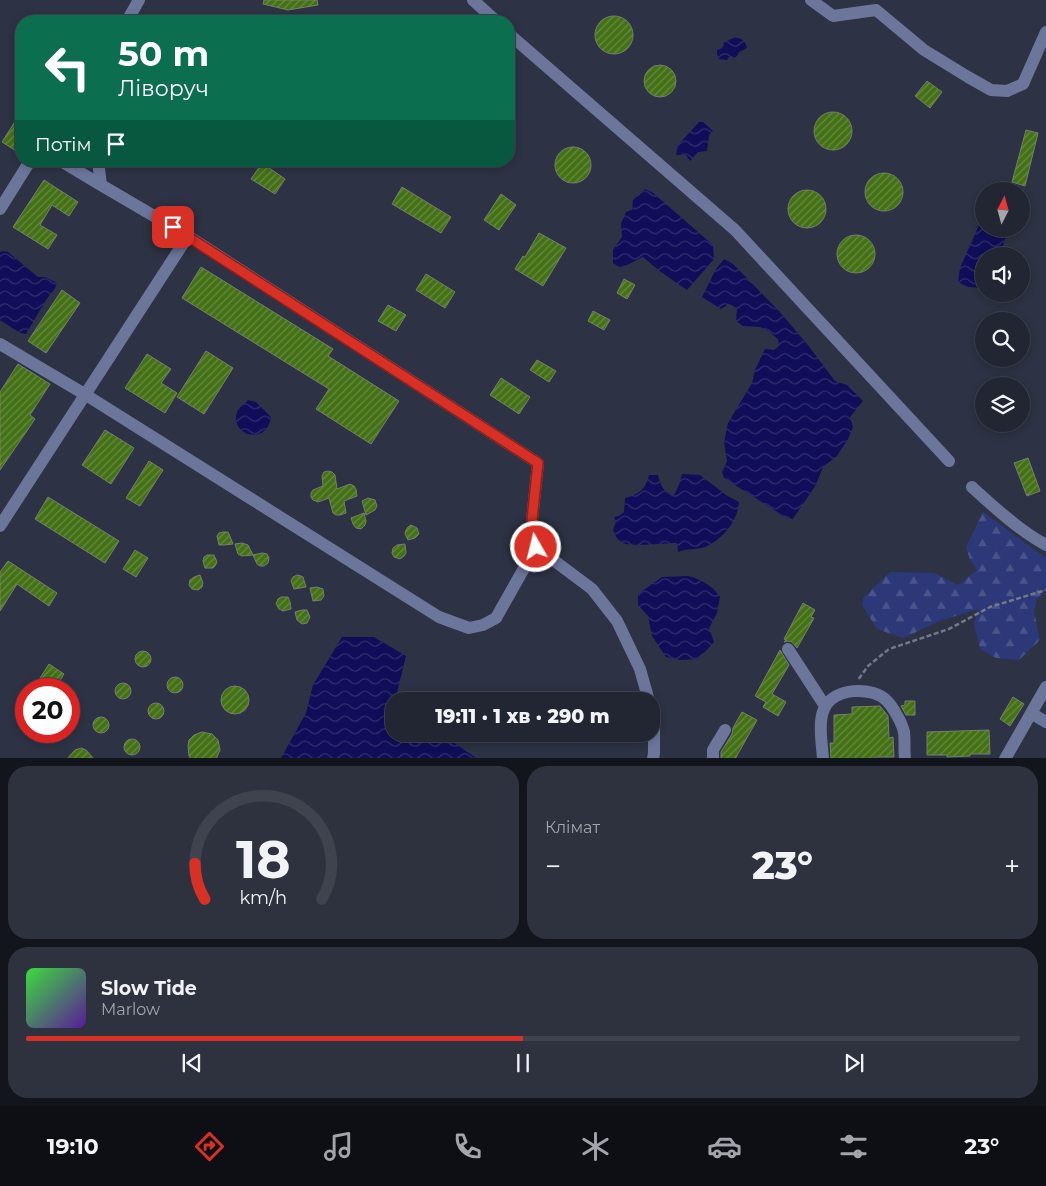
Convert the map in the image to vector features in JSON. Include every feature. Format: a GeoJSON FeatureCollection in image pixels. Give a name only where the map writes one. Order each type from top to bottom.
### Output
{"type":"FeatureCollection","features":[{"type":"Feature","properties":{"kind":"lane"},"geometry":{"type":"LineString","coordinates":[[130,15],[139,0]]}},
{"type":"Feature","properties":{"kind":"lane"},"geometry":{"type":"LineString","coordinates":[[473,0],[489,15]]}},
{"type":"Feature","properties":{"kind":"lane"},"geometry":{"type":"LineString","coordinates":[[811,0],[832,16],[876,10],[924,50],[991,90],[1007,91],[1023,84],[1046,32]]}},
{"type":"Feature","properties":{"kind":"lane"},"geometry":{"type":"LineString","coordinates":[[515,39],[735,230],[949,461]]}},
{"type":"Feature","properties":{"kind":"lane"},"geometry":{"type":"LineString","coordinates":[[0,209],[26,167]]}},
{"type":"Feature","properties":{"kind":"lane"},"geometry":{"type":"LineString","coordinates":[[0,344],[86,395],[439,617],[469,628],[483,625],[496,618],[536,547],[532,520],[538,463],[188,236],[71,167]]}},
{"type":"Feature","properties":{"kind":"lane"},"geometry":{"type":"LineString","coordinates":[[99,167],[101,185]]}},
{"type":"Feature","properties":{"kind":"lane"},"geometry":{"type":"LineString","coordinates":[[0,526],[188,236]]}},
{"type":"Feature","properties":{"kind":"lane"},"geometry":{"type":"LineString","coordinates":[[972,487],[992,505],[1046,546]]}},
{"type":"Feature","properties":{"kind":"lane"},"geometry":{"type":"LineString","coordinates":[[536,547],[592,589],[617,621],[640,669],[646,692]]}},
{"type":"Feature","properties":{"kind":"lane"},"geometry":{"type":"LineString","coordinates":[[788,649],[825,706]]}},
{"type":"Feature","properties":{"kind":"lane"},"geometry":{"type":"LineString","coordinates":[[1005,758],[1046,687]]}},
{"type":"Feature","properties":{"kind":"lane"},"geometry":{"type":"LineString","coordinates":[[823,758],[822,713],[825,706],[841,692],[858,690],[881,696],[897,715],[904,731],[905,758]]}},
{"type":"Feature","properties":{"kind":"lane"},"geometry":{"type":"LineString","coordinates":[[1031,714],[1046,722]]}},
{"type":"Feature","properties":{"kind":"lane"},"geometry":{"type":"LineString","coordinates":[[713,758],[713,750],[725,730]]}},
{"type":"Feature","properties":{"kind":"lane"},"geometry":{"type":"LineString","coordinates":[[653,758],[654,742]]}},
{"type":"Feature","properties":{"kind":"path"},"geometry":{"type":"LineString","coordinates":[[858,690],[860,677],[868,666],[889,649],[949,629],[990,607],[1046,590]]}},
{"type":"Feature","properties":{"kind":"green space"},"geometry":{"type":"Polygon","coordinates":[[[983,512],[1046,558],[1046,590],[1037,599],[1034,611],[1040,640],[1019,660],[996,658],[980,649],[974,624],[978,609],[940,621],[903,638],[877,629],[862,605],[863,598],[890,572],[934,573],[958,585],[977,570],[970,560],[966,547],[983,512]]]}},
{"type":"Feature","properties":{"kind":"water"},"geometry":{"type":"Polygon","coordinates":[[[734,38],[742,40],[747,48],[739,52],[734,58],[732,56],[727,60],[719,59],[717,50],[722,48],[724,42],[734,38]]]}},
{"type":"Feature","properties":{"kind":"water"},"geometry":{"type":"Polygon","coordinates":[[[699,122],[703,122],[713,131],[709,135],[707,151],[698,152],[690,161],[686,155],[676,155],[678,145],[699,122]]]}},
{"type":"Feature","properties":{"kind":"water"},"geometry":{"type":"Polygon","coordinates":[[[645,189],[652,192],[713,245],[714,259],[687,290],[643,257],[621,268],[613,263],[613,250],[622,237],[621,224],[626,212],[632,210],[633,200],[645,189]]]}},
{"type":"Feature","properties":{"kind":"water"},"geometry":{"type":"Polygon","coordinates":[[[975,234],[975,238],[1006,238],[1003,247],[975,247],[975,287],[968,287],[958,282],[960,268],[975,234]]]}},
{"type":"Feature","properties":{"kind":"water"},"geometry":{"type":"Polygon","coordinates":[[[0,252],[8,252],[38,277],[45,277],[57,283],[26,334],[20,333],[0,320],[0,252]]]}},
{"type":"Feature","properties":{"kind":"water"},"geometry":{"type":"Polygon","coordinates":[[[724,259],[733,264],[779,311],[835,381],[847,385],[863,401],[850,417],[853,427],[848,439],[837,456],[823,467],[816,485],[792,520],[724,478],[722,472],[727,461],[724,442],[728,423],[752,383],[755,370],[765,349],[774,350],[779,346],[778,339],[768,331],[760,327],[743,326],[736,321],[737,308],[729,304],[721,309],[702,297],[716,269],[724,259]]]}},
{"type":"Feature","properties":{"kind":"water"},"geometry":{"type":"Polygon","coordinates":[[[248,400],[256,402],[271,417],[268,426],[263,432],[256,435],[243,432],[238,427],[236,420],[238,410],[248,400]]]}},
{"type":"Feature","properties":{"kind":"water"},"geometry":{"type":"Polygon","coordinates":[[[682,474],[700,475],[726,495],[739,502],[736,516],[723,535],[705,547],[678,552],[677,543],[634,545],[623,543],[615,536],[613,530],[616,522],[614,517],[624,512],[625,498],[641,491],[649,475],[658,475],[665,491],[674,495],[682,474]]]}},
{"type":"Feature","properties":{"kind":"water"},"geometry":{"type":"Polygon","coordinates":[[[688,576],[698,579],[714,589],[720,597],[717,613],[709,628],[714,642],[698,659],[680,660],[666,657],[652,636],[648,616],[638,605],[638,594],[662,577],[688,576]]]}},
{"type":"Feature","properties":{"kind":"water"},"geometry":{"type":"Polygon","coordinates":[[[342,637],[374,637],[406,656],[397,692],[385,692],[385,742],[453,742],[476,758],[281,758],[306,713],[313,685],[342,637]]]}},
{"type":"Feature","properties":{"kind":"building"},"geometry":{"type":"Polygon","coordinates":[[[264,0],[317,0],[318,5],[288,10],[263,4],[264,0]]]}},
{"type":"Feature","properties":{"kind":"building"},"geometry":{"type":"Polygon","coordinates":[[[614,16],[628,21],[633,35],[628,49],[614,54],[600,49],[595,35],[600,21],[614,16]]]}},
{"type":"Feature","properties":{"kind":"building"},"geometry":{"type":"Polygon","coordinates":[[[660,65],[666,66],[671,70],[675,75],[675,87],[671,92],[666,96],[660,97],[654,96],[649,92],[645,87],[644,81],[645,75],[649,70],[654,66],[660,65]]]}},
{"type":"Feature","properties":{"kind":"building"},"geometry":{"type":"Polygon","coordinates":[[[927,81],[942,92],[930,108],[915,96],[927,81]]]}},
{"type":"Feature","properties":{"kind":"building"},"geometry":{"type":"Polygon","coordinates":[[[833,112],[847,117],[852,131],[847,145],[833,150],[819,145],[814,131],[819,117],[833,112]]]}},
{"type":"Feature","properties":{"kind":"building"},"geometry":{"type":"Polygon","coordinates":[[[15,121],[15,150],[2,142],[15,121]]]}},
{"type":"Feature","properties":{"kind":"building"},"geometry":{"type":"Polygon","coordinates":[[[1026,130],[1038,133],[1026,182],[1012,182],[1026,130]]]}},
{"type":"Feature","properties":{"kind":"building"},"geometry":{"type":"Polygon","coordinates":[[[573,147],[580,148],[586,152],[590,158],[590,172],[586,178],[580,182],[573,183],[566,182],[560,178],[556,172],[555,165],[556,158],[560,152],[566,148],[573,147]]]}},
{"type":"Feature","properties":{"kind":"building"},"geometry":{"type":"Polygon","coordinates":[[[259,167],[268,167],[285,179],[275,194],[251,179],[259,167]]]}},
{"type":"Feature","properties":{"kind":"building"},"geometry":{"type":"Polygon","coordinates":[[[884,173],[898,178],[903,192],[898,206],[884,211],[870,206],[865,192],[870,178],[884,173]]]}},
{"type":"Feature","properties":{"kind":"building"},"geometry":{"type":"Polygon","coordinates":[[[44,180],[78,202],[69,216],[52,205],[40,225],[57,235],[48,249],[13,227],[44,180]]]}},
{"type":"Feature","properties":{"kind":"building"},"geometry":{"type":"Polygon","coordinates":[[[402,187],[451,217],[441,233],[392,204],[402,187]]]}},
{"type":"Feature","properties":{"kind":"building"},"geometry":{"type":"Polygon","coordinates":[[[807,190],[821,195],[826,209],[821,223],[807,228],[793,223],[788,209],[793,195],[807,190]]]}},
{"type":"Feature","properties":{"kind":"building"},"geometry":{"type":"Polygon","coordinates":[[[501,194],[516,205],[499,230],[484,220],[501,194]]]}},
{"type":"Feature","properties":{"kind":"building"},"geometry":{"type":"Polygon","coordinates":[[[539,233],[566,248],[543,286],[515,269],[523,256],[525,257],[539,233]]]}},
{"type":"Feature","properties":{"kind":"building"},"geometry":{"type":"Polygon","coordinates":[[[856,235],[870,240],[875,254],[870,268],[856,273],[842,268],[837,254],[842,240],[856,235]]]}},
{"type":"Feature","properties":{"kind":"building"},"geometry":{"type":"Polygon","coordinates":[[[201,267],[333,349],[328,356],[399,401],[371,444],[316,409],[329,389],[182,298],[201,267]]]}},
{"type":"Feature","properties":{"kind":"building"},"geometry":{"type":"Polygon","coordinates":[[[426,274],[455,292],[445,308],[416,290],[426,274]]]}},
{"type":"Feature","properties":{"kind":"building"},"geometry":{"type":"Polygon","coordinates":[[[624,279],[635,285],[627,299],[617,293],[624,279]]]}},
{"type":"Feature","properties":{"kind":"building"},"geometry":{"type":"Polygon","coordinates":[[[62,290],[80,303],[46,353],[28,341],[62,290]]]}},
{"type":"Feature","properties":{"kind":"building"},"geometry":{"type":"Polygon","coordinates":[[[388,305],[406,315],[396,331],[378,321],[388,305]]]}},
{"type":"Feature","properties":{"kind":"building"},"geometry":{"type":"Polygon","coordinates":[[[593,311],[610,320],[604,330],[588,321],[593,311]]]}},
{"type":"Feature","properties":{"kind":"building"},"geometry":{"type":"Polygon","coordinates":[[[206,351],[233,368],[204,414],[177,397],[206,351]]]}},
{"type":"Feature","properties":{"kind":"building"},"geometry":{"type":"Polygon","coordinates":[[[147,354],[171,369],[161,383],[177,393],[165,413],[125,388],[147,354]]]}},
{"type":"Feature","properties":{"kind":"building"},"geometry":{"type":"Polygon","coordinates":[[[537,360],[556,371],[549,382],[530,370],[537,360]]]}},
{"type":"Feature","properties":{"kind":"building"},"geometry":{"type":"Polygon","coordinates":[[[18,364],[50,384],[30,415],[35,419],[0,470],[0,392],[18,364]]]}},
{"type":"Feature","properties":{"kind":"building"},"geometry":{"type":"Polygon","coordinates":[[[501,378],[530,397],[519,414],[490,395],[501,378]]]}},
{"type":"Feature","properties":{"kind":"building"},"geometry":{"type":"Polygon","coordinates":[[[105,430],[134,448],[111,484],[82,465],[105,430]]]}},
{"type":"Feature","properties":{"kind":"building"},"geometry":{"type":"Polygon","coordinates":[[[1028,458],[1040,491],[1027,496],[1014,463],[1028,458]]]}},
{"type":"Feature","properties":{"kind":"building"},"geometry":{"type":"Polygon","coordinates":[[[149,461],[163,470],[140,506],[126,498],[149,461]]]}},
{"type":"Feature","properties":{"kind":"building"},"geometry":{"type":"Polygon","coordinates":[[[328,471],[335,475],[337,489],[350,484],[356,489],[357,496],[344,501],[346,513],[336,515],[333,513],[329,498],[318,502],[311,497],[313,490],[323,486],[322,476],[324,472],[328,471]]]}},
{"type":"Feature","properties":{"kind":"building"},"geometry":{"type":"Polygon","coordinates":[[[48,497],[119,541],[105,563],[35,519],[48,497]]]}},
{"type":"Feature","properties":{"kind":"building"},"geometry":{"type":"Polygon","coordinates":[[[368,498],[375,500],[377,506],[375,510],[366,515],[362,501],[368,498]]]}},
{"type":"Feature","properties":{"kind":"building"},"geometry":{"type":"Polygon","coordinates":[[[364,513],[365,525],[361,529],[356,528],[351,518],[364,513]]]}},
{"type":"Feature","properties":{"kind":"building"},"geometry":{"type":"Polygon","coordinates":[[[411,525],[417,528],[419,534],[415,538],[408,540],[405,534],[411,525]]]}},
{"type":"Feature","properties":{"kind":"building"},"geometry":{"type":"Polygon","coordinates":[[[223,532],[228,532],[233,544],[219,545],[217,536],[223,532]]]}},
{"type":"Feature","properties":{"kind":"building"},"geometry":{"type":"Polygon","coordinates":[[[242,543],[248,545],[253,555],[242,556],[238,554],[235,544],[242,543]]]}},
{"type":"Feature","properties":{"kind":"building"},"geometry":{"type":"Polygon","coordinates":[[[405,544],[406,553],[404,556],[400,559],[394,557],[392,553],[393,548],[397,545],[405,544]]]}},
{"type":"Feature","properties":{"kind":"building"},"geometry":{"type":"Polygon","coordinates":[[[135,550],[148,558],[136,577],[123,569],[135,550]]]}},
{"type":"Feature","properties":{"kind":"building"},"geometry":{"type":"Polygon","coordinates":[[[267,554],[269,558],[268,563],[260,566],[253,555],[267,554]]]}},
{"type":"Feature","properties":{"kind":"building"},"geometry":{"type":"Polygon","coordinates":[[[207,555],[214,555],[217,562],[213,568],[205,568],[203,561],[207,555]]]}},
{"type":"Feature","properties":{"kind":"building"},"geometry":{"type":"Polygon","coordinates":[[[8,561],[57,593],[49,606],[17,584],[0,611],[0,572],[8,561]]]}},
{"type":"Feature","properties":{"kind":"building"},"geometry":{"type":"Polygon","coordinates":[[[200,575],[203,583],[202,587],[198,590],[192,589],[189,585],[190,580],[200,575]]]}},
{"type":"Feature","properties":{"kind":"building"},"geometry":{"type":"Polygon","coordinates":[[[297,575],[303,577],[306,587],[294,589],[291,581],[297,575]]]}},
{"type":"Feature","properties":{"kind":"building"},"geometry":{"type":"Polygon","coordinates":[[[317,587],[323,589],[324,596],[321,600],[313,601],[310,588],[317,587]]]}},
{"type":"Feature","properties":{"kind":"building"},"geometry":{"type":"Polygon","coordinates":[[[288,597],[291,609],[283,611],[279,609],[276,604],[278,599],[288,597]]]}},
{"type":"Feature","properties":{"kind":"building"},"geometry":{"type":"Polygon","coordinates":[[[803,603],[815,610],[811,617],[814,618],[797,648],[792,642],[784,642],[786,640],[784,639],[803,603]]]}},
{"type":"Feature","properties":{"kind":"building"},"geometry":{"type":"Polygon","coordinates":[[[307,610],[310,617],[307,623],[302,624],[297,620],[295,612],[307,610]]]}},
{"type":"Feature","properties":{"kind":"building"},"geometry":{"type":"Polygon","coordinates":[[[780,650],[789,665],[772,694],[786,702],[778,716],[763,707],[766,702],[755,696],[780,650]]]}},
{"type":"Feature","properties":{"kind":"building"},"geometry":{"type":"Polygon","coordinates":[[[143,651],[149,653],[151,659],[149,665],[143,667],[137,665],[135,659],[137,653],[143,651]]]}},
{"type":"Feature","properties":{"kind":"building"},"geometry":{"type":"Polygon","coordinates":[[[49,664],[64,674],[62,678],[40,678],[49,664]]]}},
{"type":"Feature","properties":{"kind":"building"},"geometry":{"type":"Polygon","coordinates":[[[175,677],[181,679],[183,685],[181,691],[175,693],[169,691],[167,685],[169,679],[175,677]]]}},
{"type":"Feature","properties":{"kind":"building"},"geometry":{"type":"Polygon","coordinates":[[[123,683],[129,685],[131,691],[129,697],[123,699],[117,697],[115,691],[117,685],[123,683]]]}},
{"type":"Feature","properties":{"kind":"building"},"geometry":{"type":"Polygon","coordinates":[[[235,686],[245,690],[249,700],[245,710],[235,714],[225,710],[221,700],[225,690],[235,686]]]}},
{"type":"Feature","properties":{"kind":"building"},"geometry":{"type":"Polygon","coordinates":[[[1013,697],[1024,704],[1010,726],[1000,719],[1013,697]]]}},
{"type":"Feature","properties":{"kind":"building"},"geometry":{"type":"Polygon","coordinates":[[[905,701],[915,701],[915,715],[906,715],[901,706],[905,705],[905,701]]]}},
{"type":"Feature","properties":{"kind":"building"},"geometry":{"type":"Polygon","coordinates":[[[156,703],[162,705],[164,711],[162,717],[156,719],[150,717],[148,711],[150,705],[156,703]]]}},
{"type":"Feature","properties":{"kind":"building"},"geometry":{"type":"Polygon","coordinates":[[[880,706],[888,716],[889,738],[893,737],[894,757],[831,758],[830,743],[834,743],[834,715],[852,714],[852,707],[880,706]]]}},
{"type":"Feature","properties":{"kind":"building"},"geometry":{"type":"Polygon","coordinates":[[[742,712],[757,720],[736,758],[721,758],[721,752],[732,734],[733,728],[742,712]]]}},
{"type":"Feature","properties":{"kind":"building"},"geometry":{"type":"Polygon","coordinates":[[[101,717],[107,719],[109,725],[107,731],[101,733],[95,731],[93,725],[95,719],[101,717]]]}},
{"type":"Feature","properties":{"kind":"building"},"geometry":{"type":"Polygon","coordinates":[[[989,730],[990,754],[947,757],[947,755],[927,755],[927,732],[989,730]]]}},
{"type":"Feature","properties":{"kind":"building"},"geometry":{"type":"Polygon","coordinates":[[[202,732],[212,734],[218,740],[220,750],[216,758],[190,758],[188,746],[189,740],[194,735],[202,732]]]}},
{"type":"Feature","properties":{"kind":"building"},"geometry":{"type":"Polygon","coordinates":[[[132,739],[138,741],[140,747],[138,753],[132,755],[126,753],[124,747],[126,741],[132,739]]]}},
{"type":"Feature","properties":{"kind":"building"},"geometry":{"type":"Polygon","coordinates":[[[81,748],[86,750],[93,758],[68,758],[75,750],[81,748]]]}},
{"type":"Feature","properties":{"kind":"route"},"geometry":{"type":"LineString","coordinates":[[173,227],[538,463],[532,520],[536,547]]}}]}
